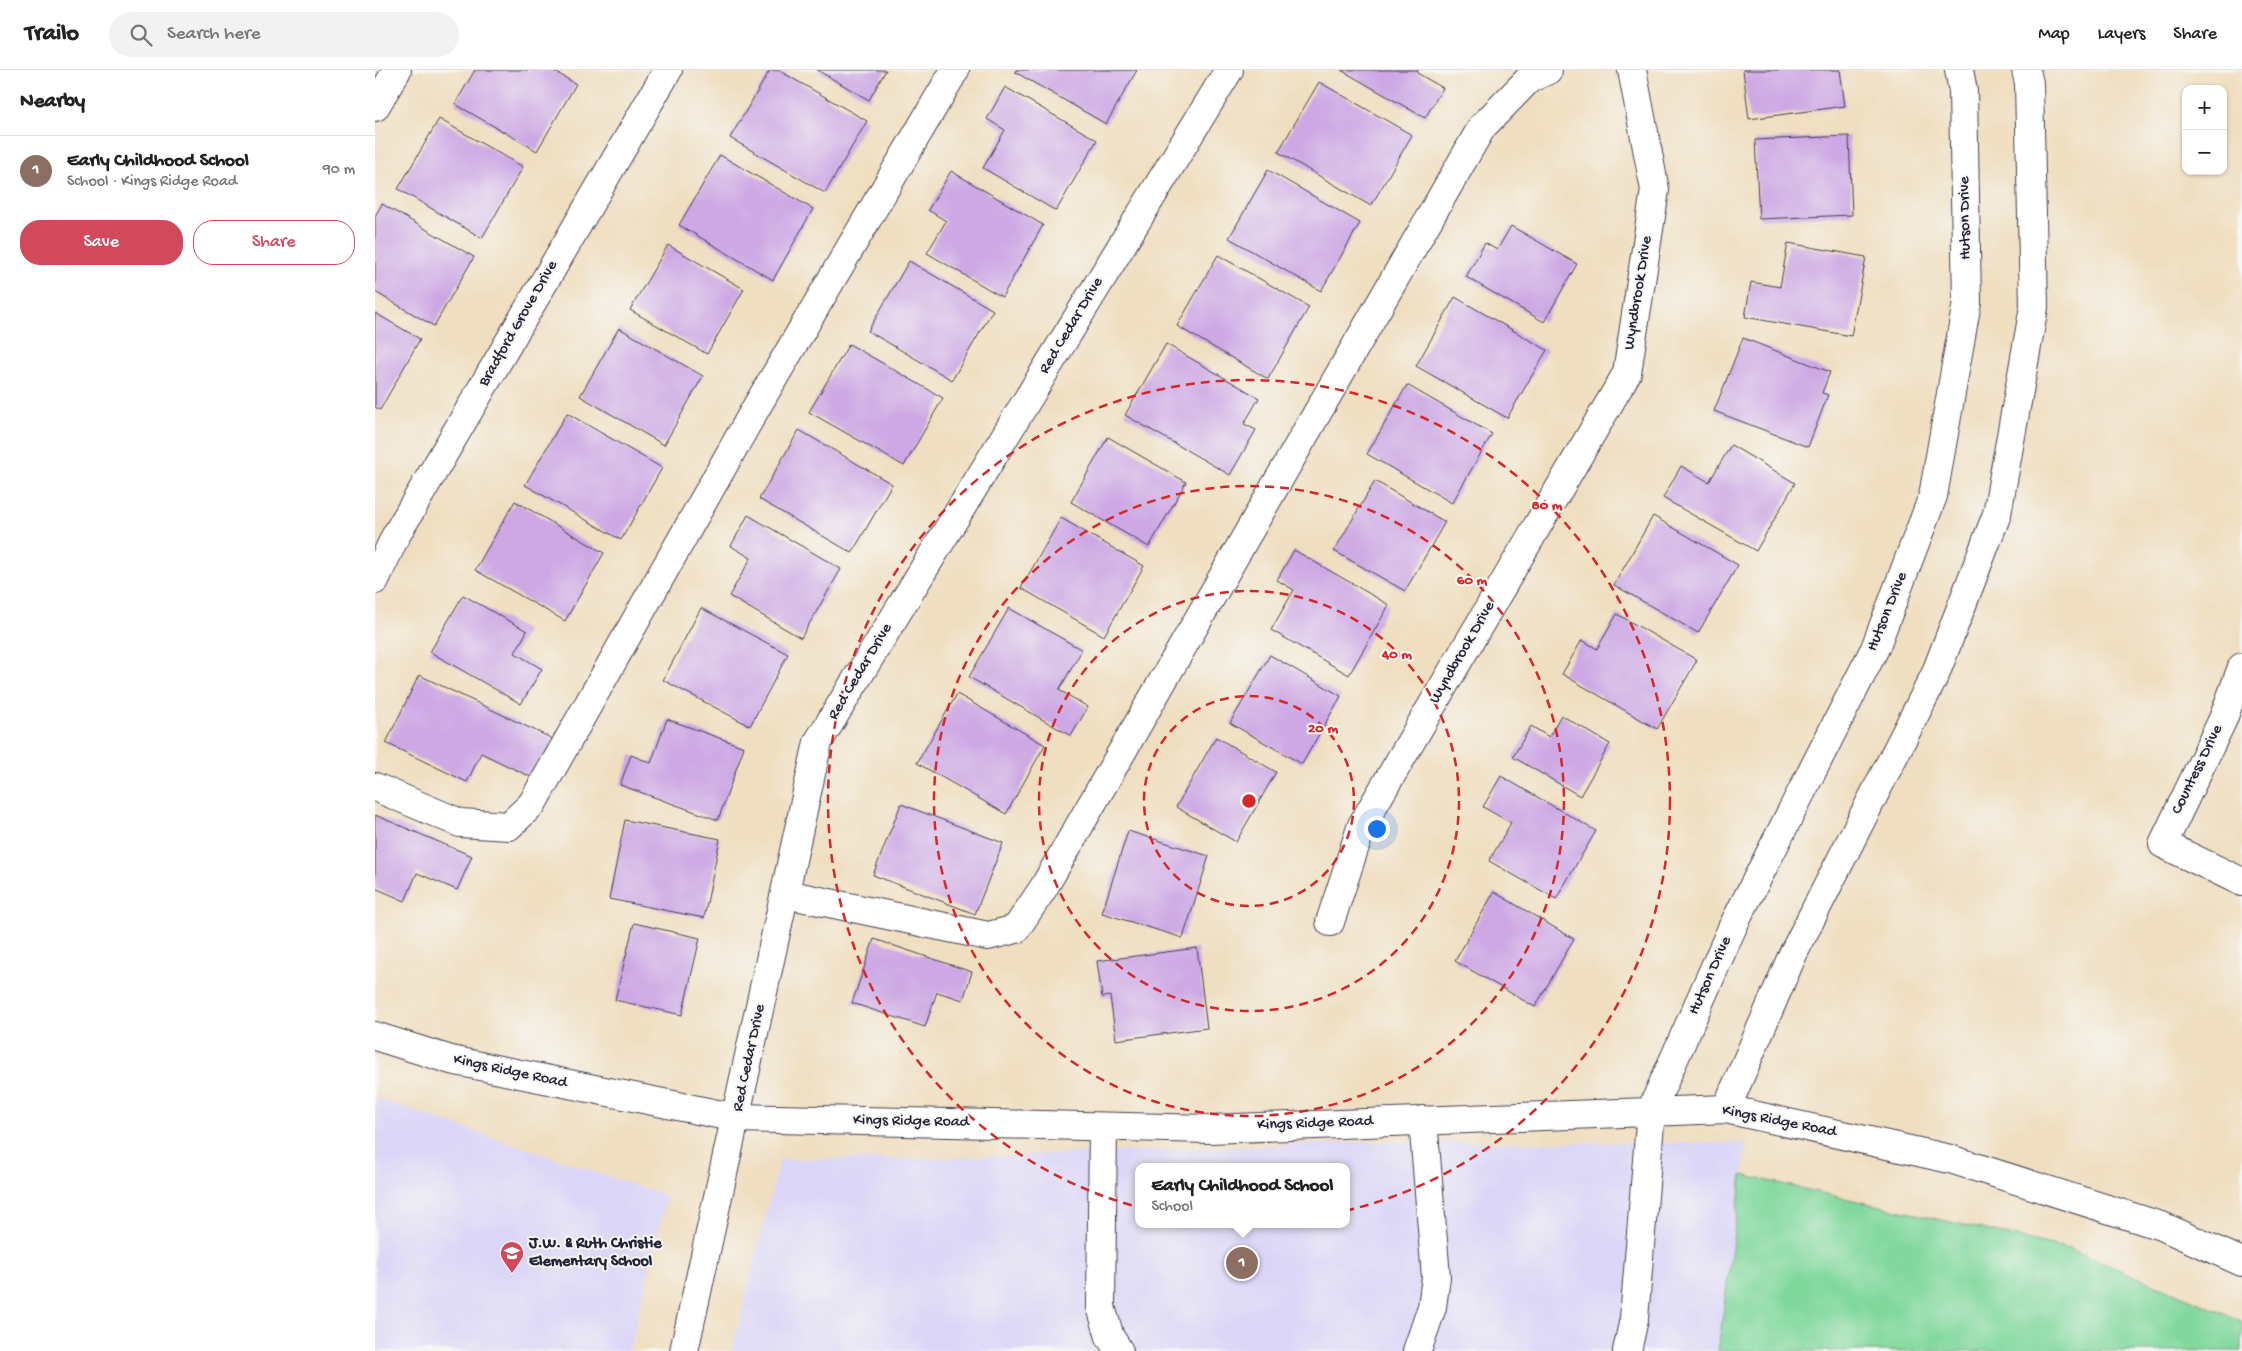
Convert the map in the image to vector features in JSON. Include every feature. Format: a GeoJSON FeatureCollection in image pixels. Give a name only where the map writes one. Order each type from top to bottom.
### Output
{"type":"FeatureCollection","features":[{"type":"Feature","properties":{"kind":"street"},"geometry":{"type":"LineString","coordinates":[[375,108],[397,70]]}},
{"type":"Feature","properties":{"kind":"street","name":"Bradford Grove Drive"},"geometry":{"type":"LineString","coordinates":[[375,580],[395,537],[668,70]]}},
{"type":"Feature","properties":{"kind":"street"},"geometry":{"type":"LineString","coordinates":[[375,787],[460,823],[509,826],[532,804],[757,406],[955,70]]}},
{"type":"Feature","properties":{"kind":"street","name":"Red Cedar Drive"},"geometry":{"type":"LineString","coordinates":[[684,1351],[819,742],[1229,70]]}},
{"type":"Feature","properties":{"kind":"street"},"geometry":{"type":"LineString","coordinates":[[785,894],[988,936],[1016,929],[1044,886],[1482,127],[1529,79],[1548,70]]}},
{"type":"Feature","properties":{"kind":"street","name":"Wyndbrook Drive"},"geometry":{"type":"LineString","coordinates":[[1330,922],[1362,825],[1627,373],[1655,190],[1632,70]]}},
{"type":"Feature","properties":{"kind":"street","name":"Hutson Drive"},"geometry":{"type":"LineString","coordinates":[[1627,1351],[1634,1318],[1651,1111],[1733,926],[1875,648],[1933,496],[1967,302],[1963,91],[1959,70]]}},
{"type":"Feature","properties":{"kind":"street"},"geometry":{"type":"LineString","coordinates":[[1726,1109],[1793,954],[1935,675],[1997,514],[2034,307],[2029,83],[2026,70]]}},
{"type":"Feature","properties":{"kind":"street","name":"Countess Drive"},"geometry":{"type":"LineString","coordinates":[[2242,667],[2223,719],[2163,844],[2242,882]]}},
{"type":"Feature","properties":{"kind":"street","name":"Kings Ridge Road"},"geometry":{"type":"LineString","coordinates":[[375,1036],[451,1060],[737,1118],[1210,1128],[1726,1109],[1950,1159],[2164,1227],[2242,1262]]}},
{"type":"Feature","properties":{"kind":"street"},"geometry":{"type":"LineString","coordinates":[[1417,1351],[1432,1307],[1436,1277],[1423,1120]]}},
{"type":"Feature","properties":{"kind":"street"},"geometry":{"type":"LineString","coordinates":[[1103,1127],[1101,1307],[1109,1337],[1119,1351]]}},
{"type":"Feature","properties":{"kind":"shaded area","name":"J.W. & Ruth Christie Elementary School"},"geometry":{"type":"Polygon","coordinates":[[[375,1098],[667,1196],[630,1351],[375,1351],[375,1098]]]}},
{"type":"Feature","properties":{"kind":"shaded area"},"geometry":{"type":"Polygon","coordinates":[[[1359,1142],[1747,1143],[1718,1351],[732,1351],[780,1159],[929,1159],[1359,1142]]]}},
{"type":"Feature","properties":{"kind":"green space"},"geometry":{"type":"Polygon","coordinates":[[[1742,1175],[2070,1249],[2242,1321],[2242,1351],[1718,1351],[1742,1175]]]}},
{"type":"Feature","properties":{"kind":"building"},"geometry":{"type":"Polygon","coordinates":[[[475,70],[552,70],[576,84],[537,151],[455,104],[475,70]]]}},
{"type":"Feature","properties":{"kind":"building"},"geometry":{"type":"Polygon","coordinates":[[[770,70],[778,70],[867,121],[825,193],[730,138],[770,70]]]}},
{"type":"Feature","properties":{"kind":"building"},"geometry":{"type":"Polygon","coordinates":[[[817,70],[886,70],[869,100],[817,70]]]}},
{"type":"Feature","properties":{"kind":"building"},"geometry":{"type":"Polygon","coordinates":[[[1016,70],[1137,70],[1106,124],[1015,72],[1016,70]]]}},
{"type":"Feature","properties":{"kind":"building"},"geometry":{"type":"Polygon","coordinates":[[[1341,70],[1418,70],[1417,73],[1443,88],[1425,118],[1341,70]]]}},
{"type":"Feature","properties":{"kind":"building"},"geometry":{"type":"Polygon","coordinates":[[[1743,70],[1840,70],[1845,106],[1749,119],[1743,70]]]}},
{"type":"Feature","properties":{"kind":"building"},"geometry":{"type":"Polygon","coordinates":[[[1319,82],[1412,135],[1371,206],[1278,152],[1319,82]]]}},
{"type":"Feature","properties":{"kind":"building"},"geometry":{"type":"Polygon","coordinates":[[[1005,87],[1097,140],[1056,211],[983,168],[1005,130],[987,119],[1005,87]]]}},
{"type":"Feature","properties":{"kind":"building"},"geometry":{"type":"Polygon","coordinates":[[[439,119],[523,167],[482,238],[398,189],[439,119]]]}},
{"type":"Feature","properties":{"kind":"building"},"geometry":{"type":"Polygon","coordinates":[[[1849,136],[1852,215],[1759,219],[1755,140],[1849,136]]]}},
{"type":"Feature","properties":{"kind":"building"},"geometry":{"type":"Polygon","coordinates":[[[720,155],[813,209],[773,280],[679,225],[720,155]]]}},
{"type":"Feature","properties":{"kind":"building"},"geometry":{"type":"Polygon","coordinates":[[[1268,170],[1360,223],[1321,291],[1229,238],[1268,170]]]}},
{"type":"Feature","properties":{"kind":"building"},"geometry":{"type":"Polygon","coordinates":[[[951,171],[1043,225],[1002,297],[927,253],[946,221],[928,210],[951,171]]]}},
{"type":"Feature","properties":{"kind":"building"},"geometry":{"type":"Polygon","coordinates":[[[382,204],[474,257],[434,326],[375,292],[375,216],[382,204]]]}},
{"type":"Feature","properties":{"kind":"building"},"geometry":{"type":"Polygon","coordinates":[[[1511,226],[1577,264],[1544,322],[1466,277],[1485,243],[1497,250],[1511,226]]]}},
{"type":"Feature","properties":{"kind":"building"},"geometry":{"type":"Polygon","coordinates":[[[1788,243],[1866,257],[1851,336],[1745,317],[1751,282],[1780,287],[1788,243]]]}},
{"type":"Feature","properties":{"kind":"building"},"geometry":{"type":"Polygon","coordinates":[[[668,245],[744,289],[707,354],[630,310],[668,245]]]}},
{"type":"Feature","properties":{"kind":"building"},"geometry":{"type":"Polygon","coordinates":[[[1218,255],[1309,307],[1268,379],[1177,326],[1218,255]]]}},
{"type":"Feature","properties":{"kind":"building"},"geometry":{"type":"Polygon","coordinates":[[[909,261],[993,310],[952,380],[868,331],[909,261]]]}},
{"type":"Feature","properties":{"kind":"building"},"geometry":{"type":"Polygon","coordinates":[[[1455,297],[1547,350],[1507,418],[1416,366],[1455,297]]]}},
{"type":"Feature","properties":{"kind":"building"},"geometry":{"type":"Polygon","coordinates":[[[375,313],[420,339],[380,410],[375,407],[375,313]]]}},
{"type":"Feature","properties":{"kind":"building"},"geometry":{"type":"Polygon","coordinates":[[[619,328],[703,376],[664,445],[580,396],[619,328]]]}},
{"type":"Feature","properties":{"kind":"building"},"geometry":{"type":"Polygon","coordinates":[[[1743,338],[1830,372],[1822,393],[1828,395],[1808,447],[1714,411],[1743,338]]]}},
{"type":"Feature","properties":{"kind":"building"},"geometry":{"type":"Polygon","coordinates":[[[849,344],[943,398],[904,466],[809,412],[849,344]]]}},
{"type":"Feature","properties":{"kind":"building"},"geometry":{"type":"Polygon","coordinates":[[[1166,344],[1259,398],[1244,424],[1256,430],[1230,475],[1125,415],[1166,344]]]}},
{"type":"Feature","properties":{"kind":"building"},"geometry":{"type":"Polygon","coordinates":[[[1407,385],[1492,434],[1452,503],[1367,454],[1407,385]]]}},
{"type":"Feature","properties":{"kind":"building"},"geometry":{"type":"Polygon","coordinates":[[[567,413],[662,468],[621,540],[525,485],[567,413]]]}},
{"type":"Feature","properties":{"kind":"building"},"geometry":{"type":"Polygon","coordinates":[[[799,430],[892,484],[852,553],[759,499],[799,430]]]}},
{"type":"Feature","properties":{"kind":"building"},"geometry":{"type":"Polygon","coordinates":[[[1108,437],[1186,482],[1149,547],[1071,502],[1108,437]]]}},
{"type":"Feature","properties":{"kind":"building"},"geometry":{"type":"Polygon","coordinates":[[[1731,445],[1795,483],[1756,551],[1663,498],[1681,466],[1709,482],[1731,445]]]}},
{"type":"Feature","properties":{"kind":"building"},"geometry":{"type":"Polygon","coordinates":[[[1375,481],[1445,522],[1405,591],[1334,551],[1375,481]]]}},
{"type":"Feature","properties":{"kind":"building"},"geometry":{"type":"Polygon","coordinates":[[[515,501],[604,553],[565,621],[475,570],[515,501]]]}},
{"type":"Feature","properties":{"kind":"building"},"geometry":{"type":"Polygon","coordinates":[[[748,515],[841,569],[801,638],[729,596],[751,558],[731,546],[748,515]]]}},
{"type":"Feature","properties":{"kind":"building"},"geometry":{"type":"Polygon","coordinates":[[[1653,516],[1738,565],[1698,633],[1614,585],[1653,516]]]}},
{"type":"Feature","properties":{"kind":"building"},"geometry":{"type":"Polygon","coordinates":[[[1061,518],[1144,566],[1104,636],[1021,588],[1061,518]]]}},
{"type":"Feature","properties":{"kind":"building"},"geometry":{"type":"Polygon","coordinates":[[[1294,550],[1389,605],[1349,675],[1271,630],[1294,590],[1277,580],[1294,550]]]}},
{"type":"Feature","properties":{"kind":"building"},"geometry":{"type":"Polygon","coordinates":[[[463,595],[527,631],[515,653],[542,669],[521,704],[430,652],[463,595]]]}},
{"type":"Feature","properties":{"kind":"building"},"geometry":{"type":"Polygon","coordinates":[[[701,608],[788,654],[750,726],[663,680],[701,608]]]}},
{"type":"Feature","properties":{"kind":"building"},"geometry":{"type":"Polygon","coordinates":[[[1009,608],[1082,650],[1059,690],[1088,707],[1071,736],[969,677],[1009,608]]]}},
{"type":"Feature","properties":{"kind":"building"},"geometry":{"type":"Polygon","coordinates":[[[1617,614],[1697,660],[1657,729],[1562,674],[1582,640],[1597,649],[1617,614]]]}},
{"type":"Feature","properties":{"kind":"building"},"geometry":{"type":"Polygon","coordinates":[[[1270,655],[1341,696],[1302,764],[1230,723],[1270,655]]]}},
{"type":"Feature","properties":{"kind":"building"},"geometry":{"type":"Polygon","coordinates":[[[419,675],[555,740],[535,779],[481,753],[467,782],[386,743],[419,675]]]}},
{"type":"Feature","properties":{"kind":"building"},"geometry":{"type":"Polygon","coordinates":[[[957,694],[1045,745],[1006,814],[917,763],[957,694]]]}},
{"type":"Feature","properties":{"kind":"building"},"geometry":{"type":"Polygon","coordinates":[[[1561,715],[1610,744],[1580,796],[1513,757],[1531,726],[1549,737],[1561,715]]]}},
{"type":"Feature","properties":{"kind":"building"},"geometry":{"type":"Polygon","coordinates":[[[667,719],[744,747],[718,820],[620,785],[631,755],[651,763],[667,719]]]}},
{"type":"Feature","properties":{"kind":"building"},"geometry":{"type":"Polygon","coordinates":[[[1216,737],[1276,772],[1236,842],[1176,807],[1216,737]]]}},
{"type":"Feature","properties":{"kind":"building"},"geometry":{"type":"Polygon","coordinates":[[[1501,776],[1596,831],[1556,899],[1489,861],[1511,823],[1483,807],[1501,776]]]}},
{"type":"Feature","properties":{"kind":"building"},"geometry":{"type":"Polygon","coordinates":[[[901,804],[1003,843],[975,914],[873,875],[901,804]]]}},
{"type":"Feature","properties":{"kind":"building"},"geometry":{"type":"Polygon","coordinates":[[[375,815],[472,856],[457,890],[417,873],[405,901],[375,888],[375,815]]]}},
{"type":"Feature","properties":{"kind":"building"},"geometry":{"type":"Polygon","coordinates":[[[625,820],[720,839],[704,918],[609,899],[625,820]]]}},
{"type":"Feature","properties":{"kind":"building"},"geometry":{"type":"Polygon","coordinates":[[[1128,831],[1209,856],[1183,938],[1102,913],[1128,831]]]}},
{"type":"Feature","properties":{"kind":"building"},"geometry":{"type":"Polygon","coordinates":[[[1494,892],[1574,939],[1535,1007],[1455,961],[1494,892]]]}},
{"type":"Feature","properties":{"kind":"building"},"geometry":{"type":"Polygon","coordinates":[[[634,923],[700,938],[682,1015],[615,1000],[634,923]]]}},
{"type":"Feature","properties":{"kind":"building"},"geometry":{"type":"Polygon","coordinates":[[[874,939],[972,972],[963,1000],[937,992],[925,1027],[852,1003],[874,939]]]}},
{"type":"Feature","properties":{"kind":"building"},"geometry":{"type":"Polygon","coordinates":[[[1197,948],[1207,1028],[1116,1040],[1110,996],[1102,997],[1097,961],[1197,948]]]}},
{"type":"Feature","properties":{"kind":"place","name":"Early Childhood School"},"geometry":{"type":"Point","coordinates":[1242,1263]}},
{"type":"Feature","properties":{"kind":"place","name":"J.W. & Ruth Christie Elementary School"},"geometry":{"type":"Point","coordinates":[512,1274]}}]}
